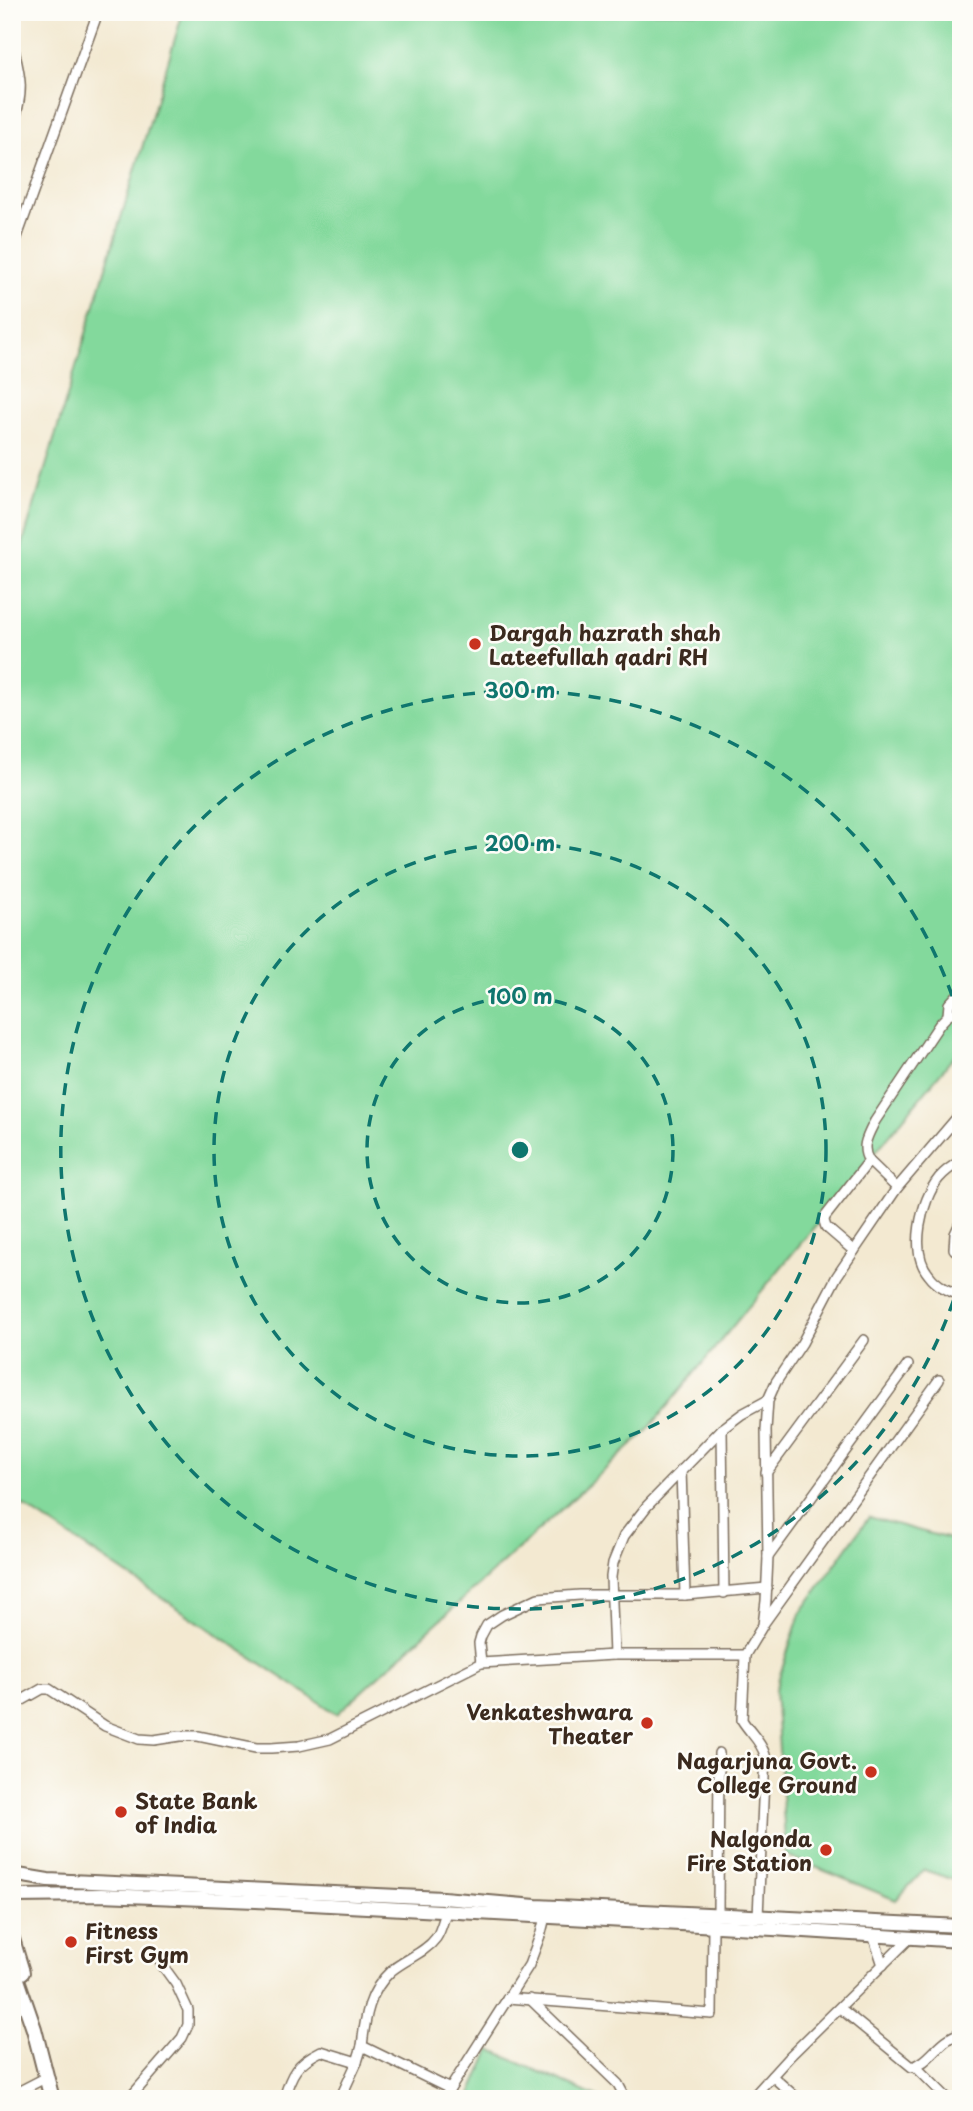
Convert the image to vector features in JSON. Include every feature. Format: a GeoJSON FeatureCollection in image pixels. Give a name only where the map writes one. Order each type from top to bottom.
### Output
{"type":"FeatureCollection","features":[{"type":"Feature","properties":{"kind":"highway"},"geometry":{"type":"LineString","coordinates":[[12,1939],[52,2099]]}},
{"type":"Feature","properties":{"kind":"highway"},"geometry":{"type":"LineString","coordinates":[[12,1965],[34,2029]]}},
{"type":"Feature","properties":{"kind":"main road"},"geometry":{"type":"LineString","coordinates":[[12,1874],[48,1880],[443,1898],[873,1936],[961,1941]]}},
{"type":"Feature","properties":{"kind":"main road"},"geometry":{"type":"LineString","coordinates":[[12,1896],[101,1895],[256,1901],[545,1917],[715,1921],[758,1917],[961,1926]]}},
{"type":"Feature","properties":{"kind":"street"},"geometry":{"type":"LineString","coordinates":[[12,251],[98,12]]}},
{"type":"Feature","properties":{"kind":"street"},"geometry":{"type":"LineString","coordinates":[[12,42],[21,88],[21,99],[12,129]]}},
{"type":"Feature","properties":{"kind":"street"},"geometry":{"type":"LineString","coordinates":[[948,1015],[949,1004],[961,991]]}},
{"type":"Feature","properties":{"kind":"street"},"geometry":{"type":"LineString","coordinates":[[897,1188],[869,1161],[864,1149],[871,1128],[939,1025],[948,1015],[961,1014]]}},
{"type":"Feature","properties":{"kind":"street"},"geometry":{"type":"LineString","coordinates":[[763,1625],[768,1557],[768,1400],[837,1276],[897,1188],[961,1113]]}},
{"type":"Feature","properties":{"kind":"street"},"geometry":{"type":"LineString","coordinates":[[854,1251],[826,1227],[824,1221],[869,1161]]}},
{"type":"Feature","properties":{"kind":"street"},"geometry":{"type":"LineString","coordinates":[[961,1161],[939,1178],[921,1217],[917,1243],[922,1264],[929,1275],[943,1288],[961,1296]]}},
{"type":"Feature","properties":{"kind":"street"},"geometry":{"type":"LineString","coordinates":[[961,1221],[955,1234],[954,1249],[961,1254]]}},
{"type":"Feature","properties":{"kind":"street"},"geometry":{"type":"LineString","coordinates":[[766,1473],[864,1340]]}},
{"type":"Feature","properties":{"kind":"street"},"geometry":{"type":"LineString","coordinates":[[768,1557],[908,1365]]}},
{"type":"Feature","properties":{"kind":"street"},"geometry":{"type":"LineString","coordinates":[[758,1917],[765,1755],[762,1745],[747,1729],[743,1720],[745,1655],[763,1625],[939,1380]]}},
{"type":"Feature","properties":{"kind":"street"},"geometry":{"type":"LineString","coordinates":[[614,1655],[610,1595],[613,1563],[624,1536],[646,1506],[722,1429],[768,1400]]}},
{"type":"Feature","properties":{"kind":"street"},"geometry":{"type":"LineString","coordinates":[[722,1429],[724,1592]]}},
{"type":"Feature","properties":{"kind":"street"},"geometry":{"type":"LineString","coordinates":[[681,1470],[685,1595]]}},
{"type":"Feature","properties":{"kind":"street"},"geometry":{"type":"LineString","coordinates":[[481,1663],[479,1643],[487,1625],[538,1598],[568,1595],[685,1595],[767,1588]]}},
{"type":"Feature","properties":{"kind":"street"},"geometry":{"type":"LineString","coordinates":[[12,1706],[42,1689],[49,1689],[105,1726],[139,1739],[198,1736],[256,1748],[299,1746],[330,1739],[481,1663],[614,1655],[745,1655]]}},
{"type":"Feature","properties":{"kind":"street"},"geometry":{"type":"LineString","coordinates":[[507,1998],[712,2014],[719,1753]]}},
{"type":"Feature","properties":{"kind":"street"},"geometry":{"type":"LineString","coordinates":[[340,2099],[362,2046],[365,2015],[381,1983],[391,1971],[433,1941],[446,1912]]}},
{"type":"Feature","properties":{"kind":"street"},"geometry":{"type":"LineString","coordinates":[[444,2099],[529,1965],[545,1917]]}},
{"type":"Feature","properties":{"kind":"street"},"geometry":{"type":"LineString","coordinates":[[873,1936],[883,1965]]}},
{"type":"Feature","properties":{"kind":"street"},"geometry":{"type":"LineString","coordinates":[[751,2099],[910,1938]]}},
{"type":"Feature","properties":{"kind":"street"},"geometry":{"type":"LineString","coordinates":[[129,2099],[182,2038],[188,2025],[188,2010],[176,1984],[160,1962]]}},
{"type":"Feature","properties":{"kind":"street"},"geometry":{"type":"LineString","coordinates":[[530,2000],[618,2084],[626,2099]]}},
{"type":"Feature","properties":{"kind":"street"},"geometry":{"type":"LineString","coordinates":[[840,2008],[908,2065],[916,2067],[948,2099]]}},
{"type":"Feature","properties":{"kind":"street"},"geometry":{"type":"LineString","coordinates":[[916,2067],[945,2040],[961,2033]]}},
{"type":"Feature","properties":{"kind":"street"},"geometry":{"type":"LineString","coordinates":[[362,2046],[450,2089]]}},
{"type":"Feature","properties":{"kind":"street"},"geometry":{"type":"LineString","coordinates":[[284,2099],[296,2067],[305,2059],[321,2052],[357,2062]]}},
{"type":"Feature","properties":{"kind":"street"},"geometry":{"type":"LineString","coordinates":[[772,2076],[798,2099]]}},
{"type":"Feature","properties":{"kind":"street"},"geometry":{"type":"LineString","coordinates":[[12,2095],[47,2077]]}},
{"type":"Feature","properties":{"kind":"green space"},"geometry":{"type":"Polygon","coordinates":[[[183,12],[961,12],[961,1048],[646,1432],[337,1714],[12,1498],[12,579],[183,12]]]}},
{"type":"Feature","properties":{"kind":"green space","name":"Nagarjuna Govt. College Ground"},"geometry":{"type":"Polygon","coordinates":[[[869,1517],[961,1542],[961,1882],[924,1870],[896,1900],[786,1855],[775,1690],[800,1614],[869,1517]]]}},
{"type":"Feature","properties":{"kind":"green space"},"geometry":{"type":"Polygon","coordinates":[[[490,2050],[601,2099],[469,2099],[490,2050]]]}},
{"type":"Feature","properties":{"kind":"place","name":"Dargah hazrath shah Lateefullah qadri RH"},"geometry":{"type":"Point","coordinates":[475,644]}},
{"type":"Feature","properties":{"kind":"place","name":"Venkateshwara Theater"},"geometry":{"type":"Point","coordinates":[647,1723]}},
{"type":"Feature","properties":{"kind":"place","name":"Nagarjuna Govt. College Ground"},"geometry":{"type":"Point","coordinates":[871,1772]}},
{"type":"Feature","properties":{"kind":"place","name":"State Bank of India"},"geometry":{"type":"Point","coordinates":[121,1812]}},
{"type":"Feature","properties":{"kind":"place","name":"Nalgonda Fire Station"},"geometry":{"type":"Point","coordinates":[826,1850]}},
{"type":"Feature","properties":{"kind":"place","name":"Fitness First Gym"},"geometry":{"type":"Point","coordinates":[71,1942]}}]}
